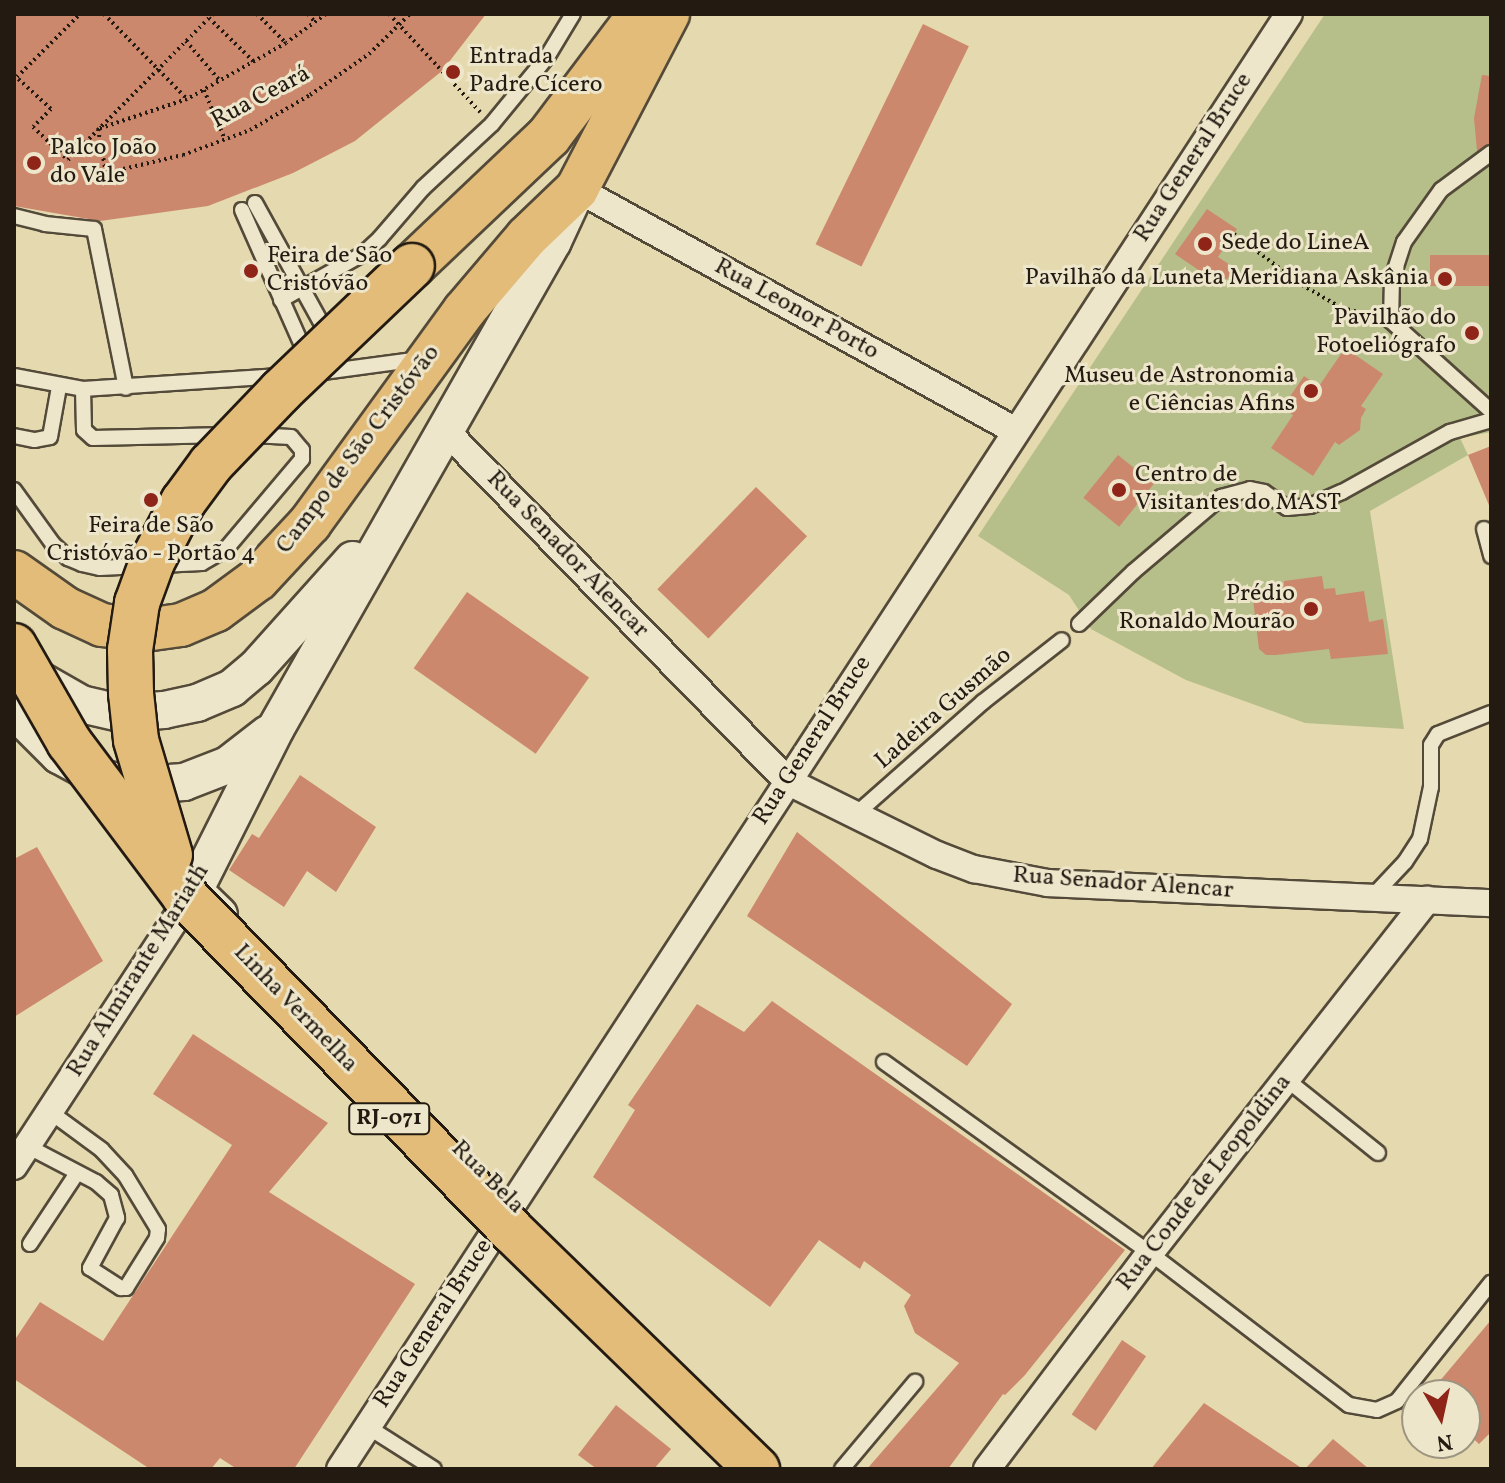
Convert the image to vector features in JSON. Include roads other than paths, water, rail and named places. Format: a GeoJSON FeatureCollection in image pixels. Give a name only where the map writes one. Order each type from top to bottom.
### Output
{"type":"FeatureCollection","features":[{"type":"Feature","properties":{"kind":"highway"},"geometry":{"type":"LineString","coordinates":[[189,893],[154,811],[136,740],[130,650],[137,603],[152,562],[183,502],[211,464],[281,391],[549,136],[641,14]]}},
{"type":"Feature","properties":{"kind":"highway","name":"Linha Vermelha"},"geometry":{"type":"LineString","coordinates":[[19,674],[189,893],[512,1231],[757,1469]]}},
{"type":"Feature","properties":{"kind":"highway","name":"Linha Vermelha"},"geometry":{"type":"LineString","coordinates":[[19,674],[61,746],[176,902],[509,1241],[742,1469]]}},
{"type":"Feature","properties":{"kind":"main road","name":"Campo de São Cristóvão"},"geometry":{"type":"LineString","coordinates":[[14,572],[65,608],[102,625],[157,628],[181,625],[216,610],[258,579],[310,523],[427,358],[509,257],[577,189],[668,14]]}},
{"type":"Feature","properties":{"kind":"street","name":"Rua General Bruce"},"geometry":{"type":"LineString","coordinates":[[340,1469],[511,1202],[1289,14]]}},
{"type":"Feature","properties":{"kind":"street","name":"Campo de São Cristóvão"},"geometry":{"type":"LineString","coordinates":[[19,674],[59,755],[103,779],[138,785],[184,782],[228,765],[276,728],[553,241],[577,189]]}},
{"type":"Feature","properties":{"kind":"street","name":"Rua Leonor Porto"},"geometry":{"type":"LineString","coordinates":[[577,189],[1016,431]]}},
{"type":"Feature","properties":{"kind":"street","name":"Rua Senador Alencar"},"geometry":{"type":"LineString","coordinates":[[444,429],[787,781],[937,855],[1005,877],[1048,883],[1491,903]]}},
{"type":"Feature","properties":{"kind":"street","name":"Campo de São Cristóvão"},"geometry":{"type":"LineString","coordinates":[[19,674],[81,704],[120,713],[164,710],[197,703],[232,688],[256,668],[397,512]]}},
{"type":"Feature","properties":{"kind":"street","name":"Rua Almirante Mariath"},"geometry":{"type":"LineString","coordinates":[[20,1156],[189,893],[276,728]]}},
{"type":"Feature","properties":{"kind":"street","name":"Rua Bela"},"geometry":{"type":"LineString","coordinates":[[189,893],[511,1202],[776,1469]]}},
{"type":"Feature","properties":{"kind":"street","name":"Rua Conde de Leopoldina"},"geometry":{"type":"LineString","coordinates":[[987,1469],[1150,1253],[1427,900]]}},
{"type":"Feature","properties":{"kind":"lane"},"geometry":{"type":"LineString","coordinates":[[281,300],[363,254],[423,188],[492,124],[547,57],[572,14]]}},
{"type":"Feature","properties":{"kind":"lane"},"geometry":{"type":"LineString","coordinates":[[1491,153],[1441,190],[1404,242],[1392,278],[1391,321],[1491,411]]}},
{"type":"Feature","properties":{"kind":"lane"},"geometry":{"type":"LineString","coordinates":[[316,373],[281,300],[249,206],[302,288],[346,369]]}},
{"type":"Feature","properties":{"kind":"lane"},"geometry":{"type":"LineString","coordinates":[[14,216],[45,224],[94,229],[126,388]]}},
{"type":"Feature","properties":{"kind":"lane"},"geometry":{"type":"LineString","coordinates":[[14,376],[59,387],[126,388],[316,373],[427,358]]}},
{"type":"Feature","properties":{"kind":"lane"},"geometry":{"type":"LineString","coordinates":[[14,436],[35,440],[50,437],[59,387]]}},
{"type":"Feature","properties":{"kind":"lane"},"geometry":{"type":"LineString","coordinates":[[15,493],[68,558],[100,568],[188,564],[215,558],[278,490],[302,459],[302,450],[291,437],[280,434],[93,438],[84,430],[83,389]]}},
{"type":"Feature","properties":{"kind":"lane"},"geometry":{"type":"LineString","coordinates":[[1079,624],[1143,563],[1221,497],[1250,489],[1264,492],[1287,508],[1298,509],[1342,492],[1450,432],[1491,420]]}},
{"type":"Feature","properties":{"kind":"lane"},"geometry":{"type":"LineString","coordinates":[[1484,529],[1491,556]]}},
{"type":"Feature","properties":{"kind":"lane","name":"Ladeira Gusmão"},"geometry":{"type":"LineString","coordinates":[[856,814],[983,702],[1062,640]]}},
{"type":"Feature","properties":{"kind":"lane"},"geometry":{"type":"LineString","coordinates":[[1372,897],[1405,862],[1420,839],[1431,787],[1431,745],[1438,734],[1491,713]]}},
{"type":"Feature","properties":{"kind":"lane"},"geometry":{"type":"LineString","coordinates":[[884,1062],[1150,1253],[1349,1405],[1377,1410],[1397,1401],[1491,1283]]}},
{"type":"Feature","properties":{"kind":"lane"},"geometry":{"type":"LineString","coordinates":[[1286,1079],[1378,1153]]}},
{"type":"Feature","properties":{"kind":"lane"},"geometry":{"type":"LineString","coordinates":[[20,1156],[77,1173],[104,1189],[117,1210],[117,1218],[90,1268],[121,1288],[126,1288],[157,1238],[158,1229],[125,1175],[102,1150],[50,1112]]}},
{"type":"Feature","properties":{"kind":"lane"},"geometry":{"type":"LineString","coordinates":[[30,1244],[77,1173]]}},
{"type":"Feature","properties":{"kind":"lane"},"geometry":{"type":"LineString","coordinates":[[842,1469],[915,1382]]}},
{"type":"Feature","properties":{"kind":"lane"},"geometry":{"type":"LineString","coordinates":[[368,1427],[434,1469]]}},
{"type":"Feature","properties":{"kind":"lane"},"geometry":{"type":"LineString","coordinates":[[406,1469],[415,1456]]}},
{"type":"Feature","properties":{"kind":"place","name":"Entrada Padre Cícero"},"geometry":{"type":"Point","coordinates":[453,72]}},
{"type":"Feature","properties":{"kind":"place","name":"Palco João do Vale"},"geometry":{"type":"Point","coordinates":[34,163]}},
{"type":"Feature","properties":{"kind":"place","name":"Sede do LineA"},"geometry":{"type":"Point","coordinates":[1205,244]}},
{"type":"Feature","properties":{"kind":"place","name":"Feira de São Cristóvão"},"geometry":{"type":"Point","coordinates":[251,271]}},
{"type":"Feature","properties":{"kind":"place","name":"Pavilhão da Luneta Meridiana Askânia"},"geometry":{"type":"Point","coordinates":[1445,279]}},
{"type":"Feature","properties":{"kind":"place","name":"Pavilhão do Fotoeliógrafo"},"geometry":{"type":"Point","coordinates":[1472,333]}},
{"type":"Feature","properties":{"kind":"place","name":"Museu de Astronomia e Ciências Afins"},"geometry":{"type":"Point","coordinates":[1311,391]}},
{"type":"Feature","properties":{"kind":"place","name":"Centro de Visitantes do MAST"},"geometry":{"type":"Point","coordinates":[1119,490]}},
{"type":"Feature","properties":{"kind":"place","name":"Feira de São Cristóvão - Portão 4"},"geometry":{"type":"Point","coordinates":[151,500]}},
{"type":"Feature","properties":{"kind":"place","name":"Prédio Ronaldo Mourão"},"geometry":{"type":"Point","coordinates":[1311,609]}}]}
